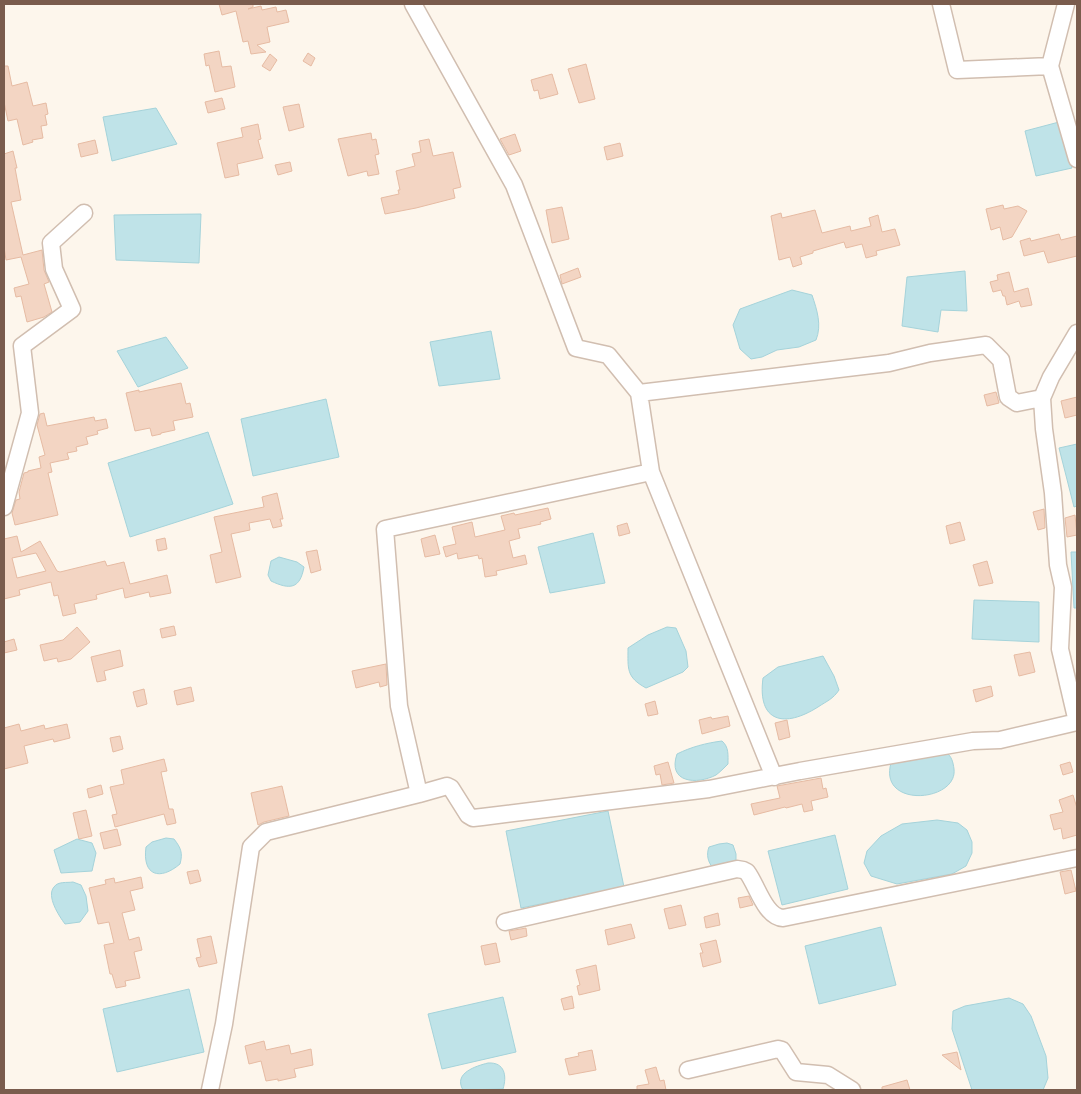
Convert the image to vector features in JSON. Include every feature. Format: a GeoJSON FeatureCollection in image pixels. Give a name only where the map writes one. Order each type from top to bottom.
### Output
{"type":"FeatureCollection","features":[{"type":"Feature","properties":{"kind":"street"},"geometry":{"type":"LineString","coordinates":[[413,4],[514,185],[576,348],[608,354],[639,394],[651,472],[774,777]]}},
{"type":"Feature","properties":{"kind":"street"},"geometry":{"type":"LineString","coordinates":[[941,4],[957,70],[1050,66]]}},
{"type":"Feature","properties":{"kind":"street"},"geometry":{"type":"LineString","coordinates":[[1066,4],[1050,66],[1077,159]]}},
{"type":"Feature","properties":{"kind":"street"},"geometry":{"type":"LineString","coordinates":[[4,507],[30,413],[22,346],[72,309],[54,269],[51,243],[84,213]]}},
{"type":"Feature","properties":{"kind":"street"},"geometry":{"type":"LineString","coordinates":[[210,1090],[224,1024],[251,847],[266,832],[448,786],[468,816],[473,818],[709,789],[810,769],[973,741],[1000,740],[1077,722],[1060,649],[1063,587],[1058,565],[1053,492],[1044,429],[1042,398],[1054,370],[1077,333]]}},
{"type":"Feature","properties":{"kind":"street"},"geometry":{"type":"LineString","coordinates":[[639,394],[889,363],[930,353],[986,345],[1001,360],[1008,397],[1017,403],[1042,398]]}},
{"type":"Feature","properties":{"kind":"street"},"geometry":{"type":"LineString","coordinates":[[419,794],[399,706],[385,528],[651,472]]}},
{"type":"Feature","properties":{"kind":"street"},"geometry":{"type":"LineString","coordinates":[[505,922],[737,869],[747,872],[769,911],[778,918],[783,918],[1077,858]]}},
{"type":"Feature","properties":{"kind":"street"},"geometry":{"type":"LineString","coordinates":[[688,1070],[780,1049],[796,1072],[828,1075],[852,1090]]}},
{"type":"Feature","properties":{"kind":"water"},"geometry":{"type":"Polygon","coordinates":[[[156,108],[177,144],[112,161],[103,117],[156,108]]]}},
{"type":"Feature","properties":{"kind":"water"},"geometry":{"type":"Polygon","coordinates":[[[1059,122],[1072,168],[1036,176],[1025,131],[1059,122]]]}},
{"type":"Feature","properties":{"kind":"water"},"geometry":{"type":"Polygon","coordinates":[[[201,214],[199,263],[116,260],[114,215],[201,214]]]}},
{"type":"Feature","properties":{"kind":"water"},"geometry":{"type":"Polygon","coordinates":[[[965,271],[967,311],[941,310],[938,332],[902,326],[907,277],[965,271]]]}},
{"type":"Feature","properties":{"kind":"water"},"geometry":{"type":"Polygon","coordinates":[[[792,290],[812,295],[819,323],[816,340],[799,347],[777,350],[762,357],[751,359],[740,349],[733,325],[740,309],[792,290]]]}},
{"type":"Feature","properties":{"kind":"water"},"geometry":{"type":"Polygon","coordinates":[[[491,331],[500,379],[439,386],[430,342],[491,331]]]}},
{"type":"Feature","properties":{"kind":"water"},"geometry":{"type":"Polygon","coordinates":[[[166,337],[188,368],[138,387],[117,351],[166,337]]]}},
{"type":"Feature","properties":{"kind":"water"},"geometry":{"type":"Polygon","coordinates":[[[326,399],[339,457],[253,476],[241,419],[326,399]]]}},
{"type":"Feature","properties":{"kind":"water"},"geometry":{"type":"Polygon","coordinates":[[[208,432],[233,504],[130,537],[108,463],[208,432]]]}},
{"type":"Feature","properties":{"kind":"water"},"geometry":{"type":"Polygon","coordinates":[[[1077,444],[1077,506],[1074,507],[1059,448],[1077,444]]]}},
{"type":"Feature","properties":{"kind":"water"},"geometry":{"type":"Polygon","coordinates":[[[593,533],[605,583],[550,593],[538,547],[593,533]]]}},
{"type":"Feature","properties":{"kind":"water"},"geometry":{"type":"Polygon","coordinates":[[[1071,552],[1077,552],[1077,608],[1074,608],[1071,552]]]}},
{"type":"Feature","properties":{"kind":"water"},"geometry":{"type":"Polygon","coordinates":[[[279,557],[297,562],[304,567],[300,580],[293,586],[284,586],[271,581],[268,575],[271,561],[279,557]]]}},
{"type":"Feature","properties":{"kind":"water"},"geometry":{"type":"Polygon","coordinates":[[[974,600],[1039,602],[1039,642],[972,639],[974,600]]]}},
{"type":"Feature","properties":{"kind":"water"},"geometry":{"type":"Polygon","coordinates":[[[667,627],[676,628],[686,651],[688,667],[683,672],[646,688],[635,680],[630,672],[628,648],[648,635],[667,627]]]}},
{"type":"Feature","properties":{"kind":"water"},"geometry":{"type":"Polygon","coordinates":[[[823,656],[839,690],[834,696],[806,714],[795,718],[785,719],[776,717],[769,712],[764,704],[762,693],[763,678],[778,667],[823,656]]]}},
{"type":"Feature","properties":{"kind":"water"},"geometry":{"type":"Polygon","coordinates":[[[722,741],[727,749],[728,764],[718,774],[700,780],[693,780],[680,776],[676,771],[677,754],[688,749],[722,741]]]}},
{"type":"Feature","properties":{"kind":"water"},"geometry":{"type":"Polygon","coordinates":[[[946,752],[952,760],[954,769],[952,780],[944,788],[932,794],[919,796],[906,794],[896,788],[890,778],[891,763],[946,752]]]}},
{"type":"Feature","properties":{"kind":"water"},"geometry":{"type":"Polygon","coordinates":[[[608,811],[624,887],[521,908],[506,831],[608,811]]]}},
{"type":"Feature","properties":{"kind":"water"},"geometry":{"type":"Polygon","coordinates":[[[937,820],[958,823],[967,830],[972,842],[972,853],[966,866],[952,874],[897,884],[871,876],[864,863],[867,851],[881,836],[902,824],[937,820]]]}},
{"type":"Feature","properties":{"kind":"water"},"geometry":{"type":"Polygon","coordinates":[[[835,835],[848,889],[782,905],[768,851],[835,835]]]}},
{"type":"Feature","properties":{"kind":"water"},"geometry":{"type":"Polygon","coordinates":[[[166,838],[174,839],[178,845],[181,851],[180,864],[166,873],[154,873],[147,864],[145,857],[146,847],[152,842],[166,838]]]}},
{"type":"Feature","properties":{"kind":"water"},"geometry":{"type":"Polygon","coordinates":[[[77,839],[92,843],[96,853],[92,871],[61,873],[54,850],[77,839]]]}},
{"type":"Feature","properties":{"kind":"water"},"geometry":{"type":"Polygon","coordinates":[[[727,843],[733,845],[736,862],[713,868],[708,858],[709,847],[727,843]]]}},
{"type":"Feature","properties":{"kind":"water"},"geometry":{"type":"Polygon","coordinates":[[[73,882],[81,885],[86,896],[88,911],[80,922],[65,924],[52,901],[52,891],[58,884],[73,882]]]}},
{"type":"Feature","properties":{"kind":"water"},"geometry":{"type":"Polygon","coordinates":[[[881,927],[896,985],[819,1004],[805,946],[881,927]]]}},
{"type":"Feature","properties":{"kind":"water"},"geometry":{"type":"Polygon","coordinates":[[[189,989],[204,1052],[117,1072],[103,1009],[189,989]]]}},
{"type":"Feature","properties":{"kind":"water"},"geometry":{"type":"Polygon","coordinates":[[[503,997],[516,1052],[442,1069],[428,1014],[503,997]]]}},
{"type":"Feature","properties":{"kind":"water"},"geometry":{"type":"Polygon","coordinates":[[[1009,998],[1023,1004],[1031,1016],[1046,1056],[1048,1078],[1043,1090],[972,1090],[952,1029],[953,1011],[965,1006],[1009,998]]]}},
{"type":"Feature","properties":{"kind":"water"},"geometry":{"type":"Polygon","coordinates":[[[494,1063],[501,1067],[505,1079],[503,1089],[463,1090],[461,1079],[463,1075],[472,1068],[494,1063]]]}},
{"type":"Feature","properties":{"kind":"building"},"geometry":{"type":"Polygon","coordinates":[[[219,4],[253,4],[253,7],[248,9],[261,6],[262,10],[276,7],[277,12],[286,10],[289,22],[267,27],[270,42],[257,45],[266,52],[251,54],[248,41],[243,42],[236,11],[222,15],[219,4]]]}},
{"type":"Feature","properties":{"kind":"building"},"geometry":{"type":"Polygon","coordinates":[[[219,51],[222,67],[231,66],[235,87],[215,92],[209,65],[206,66],[204,54],[219,51]]]}},
{"type":"Feature","properties":{"kind":"building"},"geometry":{"type":"Polygon","coordinates":[[[308,53],[315,58],[311,66],[303,61],[308,53]]]}},
{"type":"Feature","properties":{"kind":"building"},"geometry":{"type":"Polygon","coordinates":[[[270,54],[277,60],[270,71],[262,66],[270,54]]]}},
{"type":"Feature","properties":{"kind":"building"},"geometry":{"type":"Polygon","coordinates":[[[586,64],[595,99],[579,103],[568,69],[586,64]]]}},
{"type":"Feature","properties":{"kind":"building"},"geometry":{"type":"Polygon","coordinates":[[[4,66],[8,66],[12,86],[27,82],[33,106],[46,103],[48,114],[45,115],[47,125],[41,126],[43,138],[32,140],[33,142],[23,145],[17,119],[8,121],[4,102],[4,66]]]}},
{"type":"Feature","properties":{"kind":"building"},"geometry":{"type":"Polygon","coordinates":[[[552,74],[558,94],[540,99],[538,90],[534,91],[531,80],[552,74]]]}},
{"type":"Feature","properties":{"kind":"building"},"geometry":{"type":"Polygon","coordinates":[[[222,98],[225,109],[208,113],[205,102],[222,98]]]}},
{"type":"Feature","properties":{"kind":"building"},"geometry":{"type":"Polygon","coordinates":[[[299,104],[304,127],[289,131],[283,107],[299,104]]]}},
{"type":"Feature","properties":{"kind":"building"},"geometry":{"type":"Polygon","coordinates":[[[258,124],[261,139],[258,140],[263,158],[237,164],[239,175],[225,178],[217,143],[243,137],[241,128],[258,124]]]}},
{"type":"Feature","properties":{"kind":"building"},"geometry":{"type":"Polygon","coordinates":[[[371,133],[372,140],[376,139],[379,154],[375,155],[379,174],[368,176],[367,171],[348,176],[338,139],[371,133]]]}},
{"type":"Feature","properties":{"kind":"building"},"geometry":{"type":"Polygon","coordinates":[[[515,134],[521,151],[509,155],[500,139],[515,134]]]}},
{"type":"Feature","properties":{"kind":"building"},"geometry":{"type":"Polygon","coordinates":[[[429,139],[433,156],[453,152],[461,187],[453,189],[455,198],[385,214],[381,198],[399,194],[398,190],[400,190],[396,171],[415,166],[412,154],[421,152],[419,141],[429,139]]]}},
{"type":"Feature","properties":{"kind":"building"},"geometry":{"type":"Polygon","coordinates":[[[95,140],[98,153],[81,157],[78,144],[95,140]]]}},
{"type":"Feature","properties":{"kind":"building"},"geometry":{"type":"Polygon","coordinates":[[[620,143],[623,156],[607,160],[604,147],[620,143]]]}},
{"type":"Feature","properties":{"kind":"building"},"geometry":{"type":"Polygon","coordinates":[[[13,151],[21,200],[11,202],[23,255],[42,250],[44,270],[49,282],[44,284],[52,312],[44,317],[27,322],[21,296],[16,297],[14,288],[29,284],[21,257],[6,260],[4,247],[4,154],[13,151]]]}},
{"type":"Feature","properties":{"kind":"building"},"geometry":{"type":"Polygon","coordinates":[[[290,162],[292,171],[278,175],[275,165],[290,162]]]}},
{"type":"Feature","properties":{"kind":"building"},"geometry":{"type":"Polygon","coordinates":[[[1003,205],[1004,209],[1018,206],[1027,211],[1012,237],[1003,240],[1000,227],[991,230],[986,209],[1003,205]]]}},
{"type":"Feature","properties":{"kind":"building"},"geometry":{"type":"Polygon","coordinates":[[[562,207],[569,239],[552,243],[546,210],[562,207]]]}},
{"type":"Feature","properties":{"kind":"building"},"geometry":{"type":"Polygon","coordinates":[[[815,210],[822,233],[850,226],[851,231],[871,226],[869,218],[878,215],[882,232],[895,229],[900,245],[876,251],[877,255],[866,258],[862,244],[846,248],[844,242],[800,257],[802,264],[793,267],[790,257],[779,260],[771,216],[781,213],[782,218],[815,210]]]}},
{"type":"Feature","properties":{"kind":"building"},"geometry":{"type":"Polygon","coordinates":[[[1059,234],[1061,240],[1077,236],[1077,256],[1048,263],[1044,251],[1024,256],[1020,241],[1030,238],[1031,241],[1059,234]]]}},
{"type":"Feature","properties":{"kind":"building"},"geometry":{"type":"Polygon","coordinates":[[[578,268],[581,277],[562,284],[560,275],[578,268]]]}},
{"type":"Feature","properties":{"kind":"building"},"geometry":{"type":"Polygon","coordinates":[[[1009,272],[1014,292],[1028,288],[1032,305],[1021,307],[1019,301],[1007,305],[1001,290],[993,292],[990,282],[998,280],[997,275],[1009,272]]]}},
{"type":"Feature","properties":{"kind":"building"},"geometry":{"type":"Polygon","coordinates":[[[181,383],[186,404],[190,403],[193,417],[173,421],[175,430],[161,434],[152,436],[150,428],[135,431],[126,393],[181,383]]]}},
{"type":"Feature","properties":{"kind":"building"},"geometry":{"type":"Polygon","coordinates":[[[996,392],[999,403],[987,406],[984,395],[996,392]]]}},
{"type":"Feature","properties":{"kind":"building"},"geometry":{"type":"Polygon","coordinates":[[[1077,397],[1077,415],[1065,418],[1061,401],[1077,397]]]}},
{"type":"Feature","properties":{"kind":"building"},"geometry":{"type":"Polygon","coordinates":[[[44,413],[47,426],[94,417],[95,421],[106,419],[108,428],[97,431],[98,434],[86,437],[88,444],[76,447],[77,451],[67,453],[69,459],[50,463],[52,472],[48,473],[58,515],[15,525],[12,513],[16,500],[20,499],[19,492],[24,473],[41,468],[39,457],[45,455],[37,425],[40,414],[44,413]]]}},
{"type":"Feature","properties":{"kind":"building"},"geometry":{"type":"Polygon","coordinates":[[[277,493],[283,519],[280,519],[282,526],[273,528],[270,519],[249,523],[250,530],[231,534],[241,577],[216,583],[210,555],[222,552],[214,517],[264,507],[262,497],[277,493]]]}},
{"type":"Feature","properties":{"kind":"building"},"geometry":{"type":"Polygon","coordinates":[[[548,508],[551,519],[540,522],[541,524],[518,529],[520,538],[509,541],[513,558],[525,555],[527,564],[496,571],[497,575],[485,577],[482,558],[479,559],[478,555],[458,559],[457,553],[446,557],[443,547],[456,544],[452,527],[472,522],[475,537],[505,530],[501,516],[548,508]]]}},
{"type":"Feature","properties":{"kind":"building"},"geometry":{"type":"Polygon","coordinates":[[[1044,509],[1045,528],[1038,530],[1033,512],[1044,509]]]}},
{"type":"Feature","properties":{"kind":"building"},"geometry":{"type":"Polygon","coordinates":[[[1075,515],[1077,535],[1067,537],[1065,518],[1075,515]]]}},
{"type":"Feature","properties":{"kind":"building"},"geometry":{"type":"Polygon","coordinates":[[[960,522],[965,540],[950,544],[946,526],[960,522]]]}},
{"type":"Feature","properties":{"kind":"building"},"geometry":{"type":"Polygon","coordinates":[[[627,523],[630,533],[619,536],[617,526],[627,523]]]}},
{"type":"Feature","properties":{"kind":"building"},"geometry":{"type":"Polygon","coordinates":[[[435,535],[440,554],[425,557],[421,539],[435,535]]]}},
{"type":"Feature","properties":{"kind":"building"},"geometry":{"type":"Polygon","coordinates":[[[17,536],[21,552],[40,541],[57,571],[60,572],[105,561],[107,566],[124,562],[130,584],[167,575],[171,593],[150,597],[149,592],[125,598],[123,588],[96,595],[97,599],[74,604],[76,613],[63,616],[58,595],[54,596],[51,582],[19,590],[20,595],[4,599],[4,539],[17,536]],[[36,553],[12,558],[17,578],[46,571],[36,553]]]}},
{"type":"Feature","properties":{"kind":"building"},"geometry":{"type":"Polygon","coordinates":[[[165,538],[167,549],[158,551],[156,540],[165,538]]]}},
{"type":"Feature","properties":{"kind":"building"},"geometry":{"type":"Polygon","coordinates":[[[317,550],[321,570],[311,573],[306,552],[317,550]]]}},
{"type":"Feature","properties":{"kind":"building"},"geometry":{"type":"Polygon","coordinates":[[[987,561],[993,583],[979,586],[973,565],[987,561]]]}},
{"type":"Feature","properties":{"kind":"building"},"geometry":{"type":"Polygon","coordinates":[[[174,626],[176,635],[162,638],[160,629],[174,626]]]}},
{"type":"Feature","properties":{"kind":"building"},"geometry":{"type":"Polygon","coordinates":[[[77,627],[90,642],[71,659],[58,662],[57,658],[44,661],[40,645],[63,640],[77,627]]]}},
{"type":"Feature","properties":{"kind":"building"},"geometry":{"type":"Polygon","coordinates":[[[14,639],[17,650],[4,653],[4,642],[14,639]]]}},
{"type":"Feature","properties":{"kind":"building"},"geometry":{"type":"Polygon","coordinates":[[[120,650],[123,666],[104,671],[106,680],[97,682],[91,657],[120,650]]]}},
{"type":"Feature","properties":{"kind":"building"},"geometry":{"type":"Polygon","coordinates":[[[1030,652],[1035,672],[1019,676],[1014,655],[1030,652]]]}},
{"type":"Feature","properties":{"kind":"building"},"geometry":{"type":"Polygon","coordinates":[[[386,664],[387,685],[380,687],[379,682],[356,688],[352,671],[386,664]]]}},
{"type":"Feature","properties":{"kind":"building"},"geometry":{"type":"Polygon","coordinates":[[[991,686],[993,696],[976,702],[973,690],[991,686]]]}},
{"type":"Feature","properties":{"kind":"building"},"geometry":{"type":"Polygon","coordinates":[[[191,687],[194,701],[177,705],[174,691],[191,687]]]}},
{"type":"Feature","properties":{"kind":"building"},"geometry":{"type":"Polygon","coordinates":[[[144,689],[147,704],[137,707],[133,692],[144,689]]]}},
{"type":"Feature","properties":{"kind":"building"},"geometry":{"type":"Polygon","coordinates":[[[655,701],[658,714],[648,716],[645,704],[655,701]]]}},
{"type":"Feature","properties":{"kind":"building"},"geometry":{"type":"Polygon","coordinates":[[[728,716],[730,726],[702,734],[699,720],[728,716]]]}},
{"type":"Feature","properties":{"kind":"building"},"geometry":{"type":"Polygon","coordinates":[[[787,720],[790,737],[779,740],[775,723],[787,720]]]}},
{"type":"Feature","properties":{"kind":"building"},"geometry":{"type":"Polygon","coordinates":[[[19,724],[21,731],[44,725],[45,729],[67,724],[70,738],[54,742],[53,739],[24,746],[28,763],[4,769],[4,728],[19,724]]]}},
{"type":"Feature","properties":{"kind":"building"},"geometry":{"type":"Polygon","coordinates":[[[120,736],[123,749],[113,752],[110,738],[120,736]]]}},
{"type":"Feature","properties":{"kind":"building"},"geometry":{"type":"Polygon","coordinates":[[[164,759],[167,771],[161,772],[169,809],[173,809],[176,823],[167,825],[164,814],[115,827],[112,815],[117,814],[110,787],[124,784],[121,770],[164,759]]]}},
{"type":"Feature","properties":{"kind":"building"},"geometry":{"type":"Polygon","coordinates":[[[668,762],[674,783],[662,785],[660,774],[656,775],[654,766],[668,762]]]}},
{"type":"Feature","properties":{"kind":"building"},"geometry":{"type":"Polygon","coordinates":[[[1070,762],[1073,772],[1063,775],[1060,765],[1070,762]]]}},
{"type":"Feature","properties":{"kind":"building"},"geometry":{"type":"Polygon","coordinates":[[[821,778],[823,789],[826,788],[828,797],[811,801],[813,810],[804,812],[802,804],[754,815],[751,804],[780,798],[777,786],[821,778]]]}},
{"type":"Feature","properties":{"kind":"building"},"geometry":{"type":"Polygon","coordinates":[[[101,785],[103,794],[89,798],[87,789],[101,785]]]}},
{"type":"Feature","properties":{"kind":"building"},"geometry":{"type":"Polygon","coordinates":[[[282,786],[289,816],[258,825],[251,793],[282,786]]]}},
{"type":"Feature","properties":{"kind":"building"},"geometry":{"type":"Polygon","coordinates":[[[1073,795],[1077,808],[1077,835],[1063,839],[1061,828],[1054,830],[1050,815],[1063,812],[1059,800],[1073,795]]]}},
{"type":"Feature","properties":{"kind":"building"},"geometry":{"type":"Polygon","coordinates":[[[86,810],[92,836],[79,839],[73,813],[86,810]]]}},
{"type":"Feature","properties":{"kind":"building"},"geometry":{"type":"Polygon","coordinates":[[[117,829],[121,845],[104,849],[100,833],[117,829]]]}},
{"type":"Feature","properties":{"kind":"building"},"geometry":{"type":"Polygon","coordinates":[[[198,870],[201,881],[190,884],[187,872],[198,870]]]}},
{"type":"Feature","properties":{"kind":"building"},"geometry":{"type":"Polygon","coordinates":[[[1071,870],[1076,891],[1065,894],[1060,872],[1071,870]]]}},
{"type":"Feature","properties":{"kind":"building"},"geometry":{"type":"Polygon","coordinates":[[[141,877],[143,888],[130,891],[135,910],[122,913],[129,940],[139,937],[142,950],[134,952],[140,978],[125,981],[126,986],[116,988],[112,974],[110,974],[104,945],[114,943],[109,922],[98,924],[89,888],[106,884],[105,880],[114,878],[115,883],[141,877]]]}},
{"type":"Feature","properties":{"kind":"building"},"geometry":{"type":"Polygon","coordinates":[[[749,896],[753,905],[740,908],[738,898],[749,896]]]}},
{"type":"Feature","properties":{"kind":"building"},"geometry":{"type":"Polygon","coordinates":[[[681,905],[686,925],[669,929],[664,909],[681,905]]]}},
{"type":"Feature","properties":{"kind":"building"},"geometry":{"type":"Polygon","coordinates":[[[718,913],[720,925],[706,928],[704,917],[718,913]]]}},
{"type":"Feature","properties":{"kind":"building"},"geometry":{"type":"Polygon","coordinates":[[[631,924],[635,938],[608,945],[605,930],[631,924]]]}},
{"type":"Feature","properties":{"kind":"building"},"geometry":{"type":"Polygon","coordinates":[[[526,928],[527,936],[511,940],[509,931],[526,928]]]}},
{"type":"Feature","properties":{"kind":"building"},"geometry":{"type":"Polygon","coordinates":[[[211,936],[217,963],[199,967],[196,958],[201,957],[197,939],[211,936]]]}},
{"type":"Feature","properties":{"kind":"building"},"geometry":{"type":"Polygon","coordinates":[[[716,940],[721,962],[703,967],[700,953],[703,953],[700,944],[716,940]]]}},
{"type":"Feature","properties":{"kind":"building"},"geometry":{"type":"Polygon","coordinates":[[[496,943],[500,962],[485,965],[481,946],[496,943]]]}},
{"type":"Feature","properties":{"kind":"building"},"geometry":{"type":"Polygon","coordinates":[[[596,965],[600,990],[579,995],[577,986],[580,985],[576,970],[596,965]]]}},
{"type":"Feature","properties":{"kind":"building"},"geometry":{"type":"Polygon","coordinates":[[[572,996],[574,1008],[564,1010],[561,999],[572,996]]]}},
{"type":"Feature","properties":{"kind":"building"},"geometry":{"type":"Polygon","coordinates":[[[264,1041],[266,1050],[289,1045],[291,1054],[311,1049],[313,1065],[294,1069],[296,1077],[278,1081],[278,1079],[266,1081],[261,1061],[249,1064],[245,1046],[264,1041]]]}},
{"type":"Feature","properties":{"kind":"building"},"geometry":{"type":"Polygon","coordinates":[[[592,1050],[596,1070],[569,1075],[565,1059],[579,1056],[578,1053],[592,1050]]]}},
{"type":"Feature","properties":{"kind":"building"},"geometry":{"type":"Polygon","coordinates":[[[957,1052],[961,1070],[942,1055],[957,1052]]]}},
{"type":"Feature","properties":{"kind":"building"},"geometry":{"type":"Polygon","coordinates":[[[656,1067],[660,1081],[664,1080],[666,1090],[637,1090],[637,1086],[649,1084],[645,1070],[656,1067]]]}},
{"type":"Feature","properties":{"kind":"building"},"geometry":{"type":"Polygon","coordinates":[[[907,1080],[910,1090],[882,1090],[882,1087],[907,1080]]]}}]}
